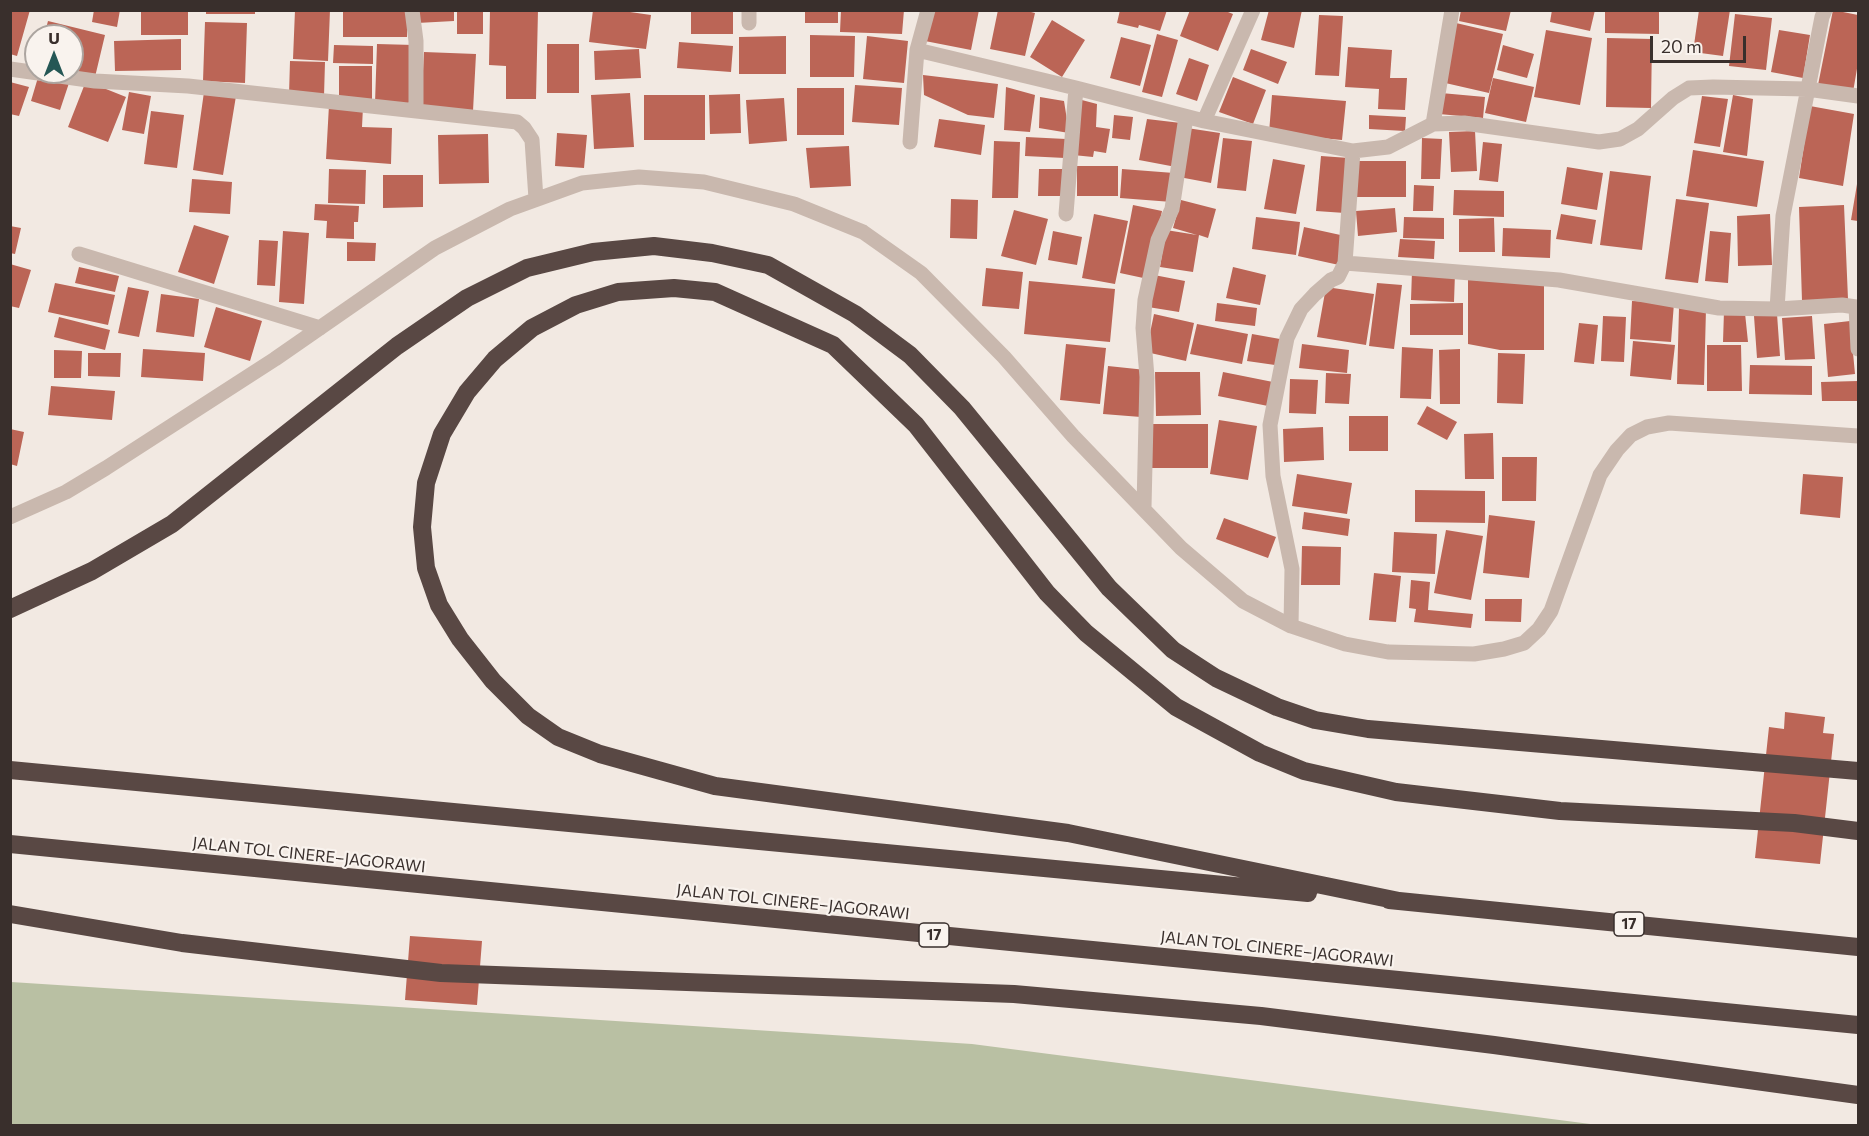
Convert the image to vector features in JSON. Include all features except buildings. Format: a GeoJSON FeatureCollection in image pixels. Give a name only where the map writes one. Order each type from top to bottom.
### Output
{"type":"FeatureCollection","features":[{"type":"Feature","properties":{"kind":"highway"},"geometry":{"type":"LineString","coordinates":[[10,609],[92,571],[172,524],[397,346],[467,298],[526,268],[593,252],[654,246],[712,253],[768,265],[855,314],[910,355],[962,408],[1108,588],[1173,650],[1216,678],[1276,707],[1315,720],[1368,729],[1858,771]]}},
{"type":"Feature","properties":{"kind":"highway"},"geometry":{"type":"LineString","coordinates":[[1399,901],[1068,833],[715,786],[600,754],[558,737],[528,716],[493,681],[460,639],[439,605],[426,568],[422,526],[426,483],[442,434],[467,392],[495,359],[532,328],[576,304],[618,292],[674,288],[715,292],[833,345],[916,425],[1047,593],[1086,633],[1176,707],[1260,753],[1304,771],[1396,792],[1560,811],[1794,823],[1858,831]]}},
{"type":"Feature","properties":{"kind":"highway","name":"17"},"geometry":{"type":"LineString","coordinates":[[10,770],[1399,901],[1858,947]]}},
{"type":"Feature","properties":{"kind":"highway","name":"JALAN TOL CINERE–JAGORAWI"},"geometry":{"type":"LineString","coordinates":[[10,844],[1858,1025]]}},
{"type":"Feature","properties":{"kind":"highway"},"geometry":{"type":"LineString","coordinates":[[10,914],[182,944],[441,973],[1014,994],[1261,1016],[1506,1046],[1858,1095]]}},
{"type":"Feature","properties":{"kind":"street"},"geometry":{"type":"LineString","coordinates":[[412,10],[416,41],[416,110]]}},
{"type":"Feature","properties":{"kind":"street"},"geometry":{"type":"LineString","coordinates":[[910,142],[917,50],[928,10]]}},
{"type":"Feature","properties":{"kind":"street"},"geometry":{"type":"LineString","coordinates":[[1204,121],[1253,10]]}},
{"type":"Feature","properties":{"kind":"street"},"geometry":{"type":"LineString","coordinates":[[1433,124],[1452,10]]}},
{"type":"Feature","properties":{"kind":"street"},"geometry":{"type":"LineString","coordinates":[[1777,309],[1783,216],[1807,89],[1825,10]]}},
{"type":"Feature","properties":{"kind":"street"},"geometry":{"type":"LineString","coordinates":[[917,50],[1186,117],[1353,151],[1388,147],[1433,124],[1464,123],[1599,142],[1620,139],[1638,129],[1672,98],[1689,88],[1807,89],[1858,96]]}},
{"type":"Feature","properties":{"kind":"street"},"geometry":{"type":"LineString","coordinates":[[10,69],[95,81],[188,86],[517,122],[532,140],[536,199]]}},
{"type":"Feature","properties":{"kind":"street"},"geometry":{"type":"LineString","coordinates":[[1066,214],[1076,88]]}},
{"type":"Feature","properties":{"kind":"street"},"geometry":{"type":"LineString","coordinates":[[1144,507],[1147,377],[1143,328],[1145,300],[1158,240],[1172,209],[1186,117]]}},
{"type":"Feature","properties":{"kind":"street"},"geometry":{"type":"LineString","coordinates":[[1291,626],[1292,569],[1273,476],[1270,425],[1287,338],[1301,309],[1331,280],[1338,277],[1346,263],[1353,151]]}},
{"type":"Feature","properties":{"kind":"street"},"geometry":{"type":"LineString","coordinates":[[10,517],[66,492],[106,468],[320,328],[435,248],[510,209],[536,199],[582,183],[639,177],[704,182],[794,204],[863,232],[921,273],[1004,357],[1073,436],[1144,507],[1181,548],[1243,601],[1291,626],[1346,644],[1388,652],[1474,654],[1524,643],[1539,629],[1551,611],[1600,475],[1617,450],[1631,435],[1647,427],[1669,423],[1858,436]]}},
{"type":"Feature","properties":{"kind":"street"},"geometry":{"type":"LineString","coordinates":[[79,254],[320,328]]}},
{"type":"Feature","properties":{"kind":"street"},"geometry":{"type":"LineString","coordinates":[[1346,263],[1558,280],[1719,308],[1777,309],[1842,305],[1856,307],[1858,350]]}},
{"type":"Feature","properties":{"kind":"green space"},"geometry":{"type":"Polygon","coordinates":[[[11,982],[972,1044],[1598,1125],[11,1125],[11,982]]]}}]}
